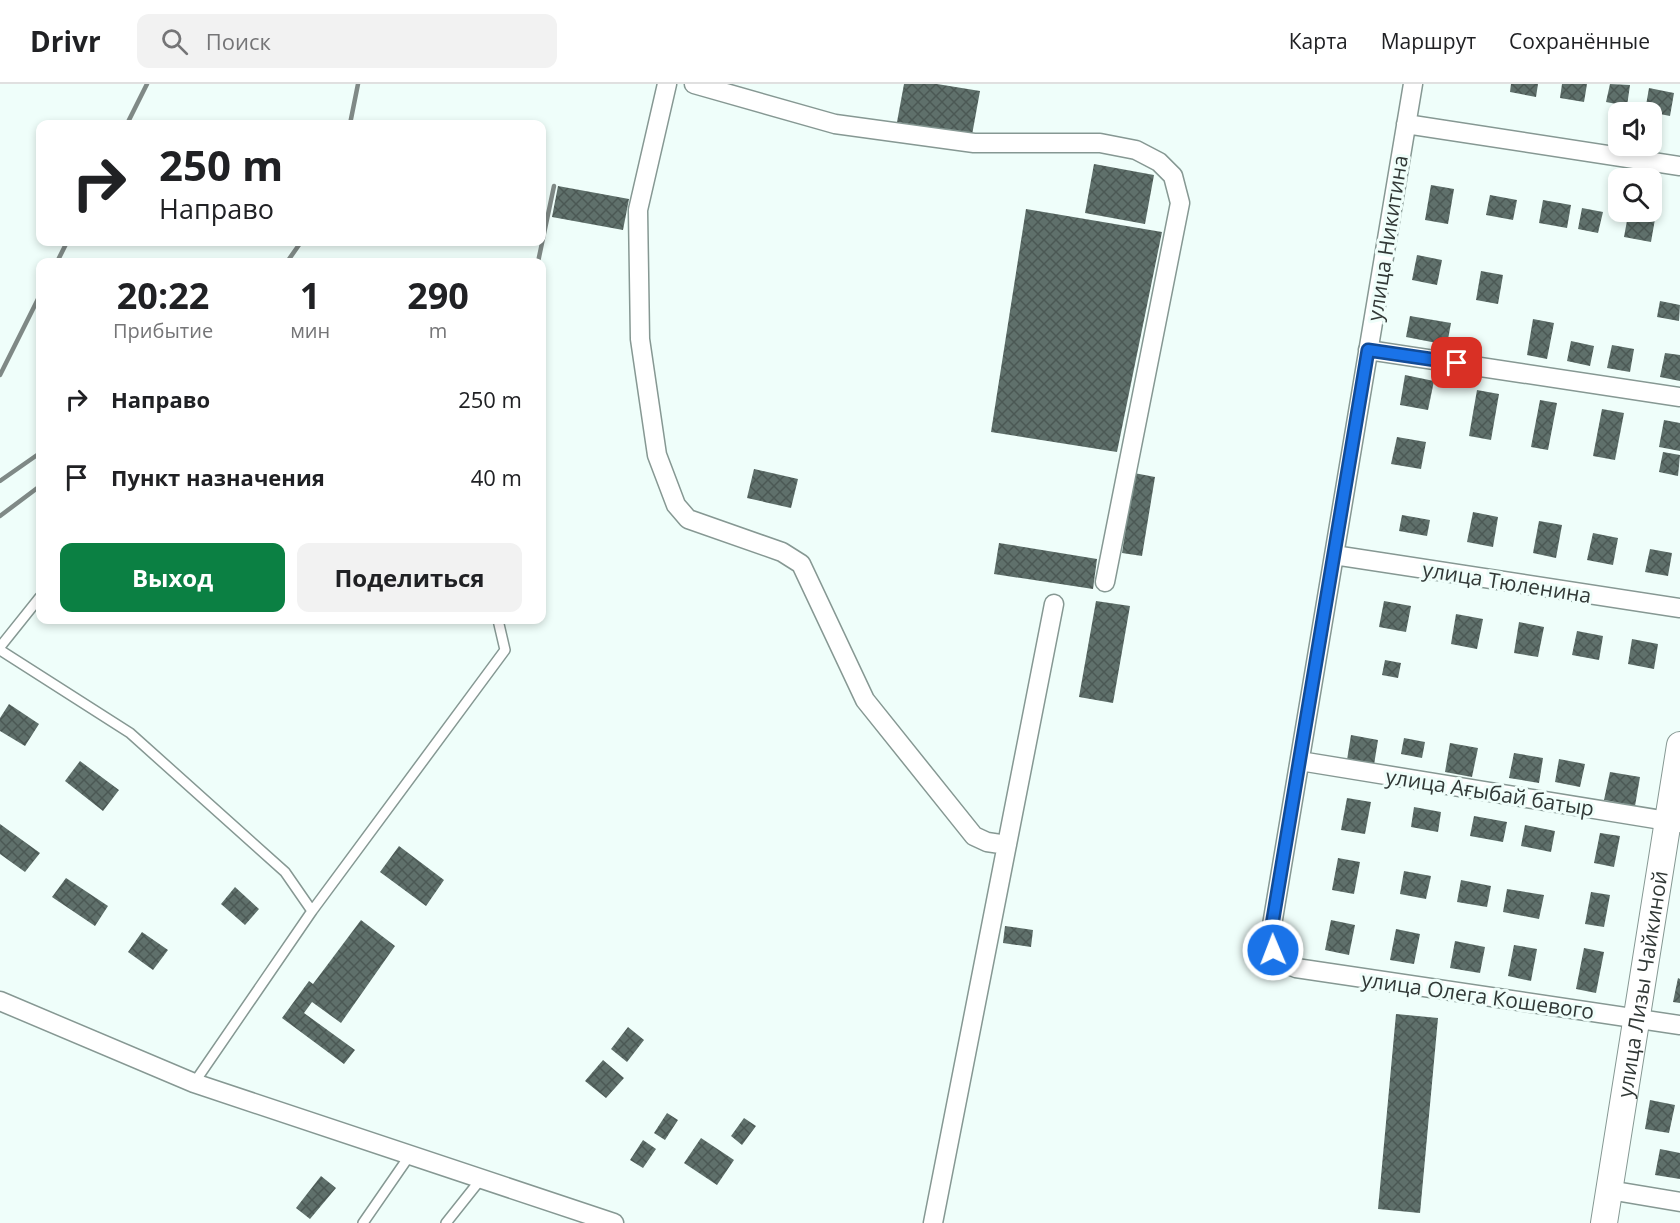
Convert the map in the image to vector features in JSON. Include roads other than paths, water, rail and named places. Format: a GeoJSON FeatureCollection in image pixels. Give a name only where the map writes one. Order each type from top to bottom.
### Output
{"type":"FeatureCollection","features":[{"type":"Feature","properties":{"kind":"street"},"geometry":{"type":"LineString","coordinates":[[667,84],[638,210],[640,339],[657,455],[676,505],[688,519],[782,552],[801,564],[866,700],[974,836],[987,842],[1007,845]]}},
{"type":"Feature","properties":{"kind":"street"},"geometry":{"type":"LineString","coordinates":[[694,84],[835,124],[974,143],[1100,143],[1136,150],[1159,162],[1173,176],[1180,203],[1105,582]]}},
{"type":"Feature","properties":{"kind":"street","name":"улица Никитина"},"geometry":{"type":"LineString","coordinates":[[1279,959],[1270,937],[1413,84]]}},
{"type":"Feature","properties":{"kind":"street"},"geometry":{"type":"LineString","coordinates":[[1406,124],[1680,166]]}},
{"type":"Feature","properties":{"kind":"street"},"geometry":{"type":"LineString","coordinates":[[1368,350],[1680,397]]}},
{"type":"Feature","properties":{"kind":"street","name":"улица Тюленина"},"geometry":{"type":"LineString","coordinates":[[1334,555],[1680,608]]}},
{"type":"Feature","properties":{"kind":"street"},"geometry":{"type":"LineString","coordinates":[[933,1223],[1054,604]]}},
{"type":"Feature","properties":{"kind":"street","name":"улица Лизы Чайкиной"},"geometry":{"type":"LineString","coordinates":[[1604,1223],[1636,1018],[1674,822],[1680,745]]}},
{"type":"Feature","properties":{"kind":"street","name":"улица Ағыбай батыр"},"geometry":{"type":"LineString","coordinates":[[1300,761],[1674,822]]}},
{"type":"Feature","properties":{"kind":"street","name":"улица Олега Кошевого"},"geometry":{"type":"LineString","coordinates":[[1279,959],[1296,968],[1680,1025]]}},
{"type":"Feature","properties":{"kind":"street"},"geometry":{"type":"LineString","coordinates":[[0,1001],[194,1083],[614,1223]]}},
{"type":"Feature","properties":{"kind":"street"},"geometry":{"type":"LineString","coordinates":[[1609,1190],[1680,1202]]}},
{"type":"Feature","properties":{"kind":"lane"},"geometry":{"type":"LineString","coordinates":[[36,602],[0,648],[130,733],[285,872],[312,911]]}},
{"type":"Feature","properties":{"kind":"lane"},"geometry":{"type":"LineString","coordinates":[[194,1083],[312,911],[505,650],[499,624]]}},
{"type":"Feature","properties":{"kind":"lane"},"geometry":{"type":"LineString","coordinates":[[363,1223],[410,1155]]}},
{"type":"Feature","properties":{"kind":"lane"},"geometry":{"type":"LineString","coordinates":[[446,1223],[481,1179]]}},
{"type":"Feature","properties":{"kind":"railway"},"geometry":{"type":"LineString","coordinates":[[129,120],[147,84]]}},
{"type":"Feature","properties":{"kind":"railway"},"geometry":{"type":"LineString","coordinates":[[351,120],[358,84]]}},
{"type":"Feature","properties":{"kind":"railway"},"geometry":{"type":"LineString","coordinates":[[546,224],[554,186]]}},
{"type":"Feature","properties":{"kind":"railway"},"geometry":{"type":"LineString","coordinates":[[59,258],[65,246]]}},
{"type":"Feature","properties":{"kind":"railway"},"geometry":{"type":"LineString","coordinates":[[290,258],[298,246]]}},
{"type":"Feature","properties":{"kind":"railway"},"geometry":{"type":"LineString","coordinates":[[539,258],[541,246]]}},
{"type":"Feature","properties":{"kind":"railway"},"geometry":{"type":"LineString","coordinates":[[0,375],[36,303]]}},
{"type":"Feature","properties":{"kind":"railway"},"geometry":{"type":"LineString","coordinates":[[0,481],[36,456]]}},
{"type":"Feature","properties":{"kind":"railway"},"geometry":{"type":"LineString","coordinates":[[0,516],[36,489]]}}]}
